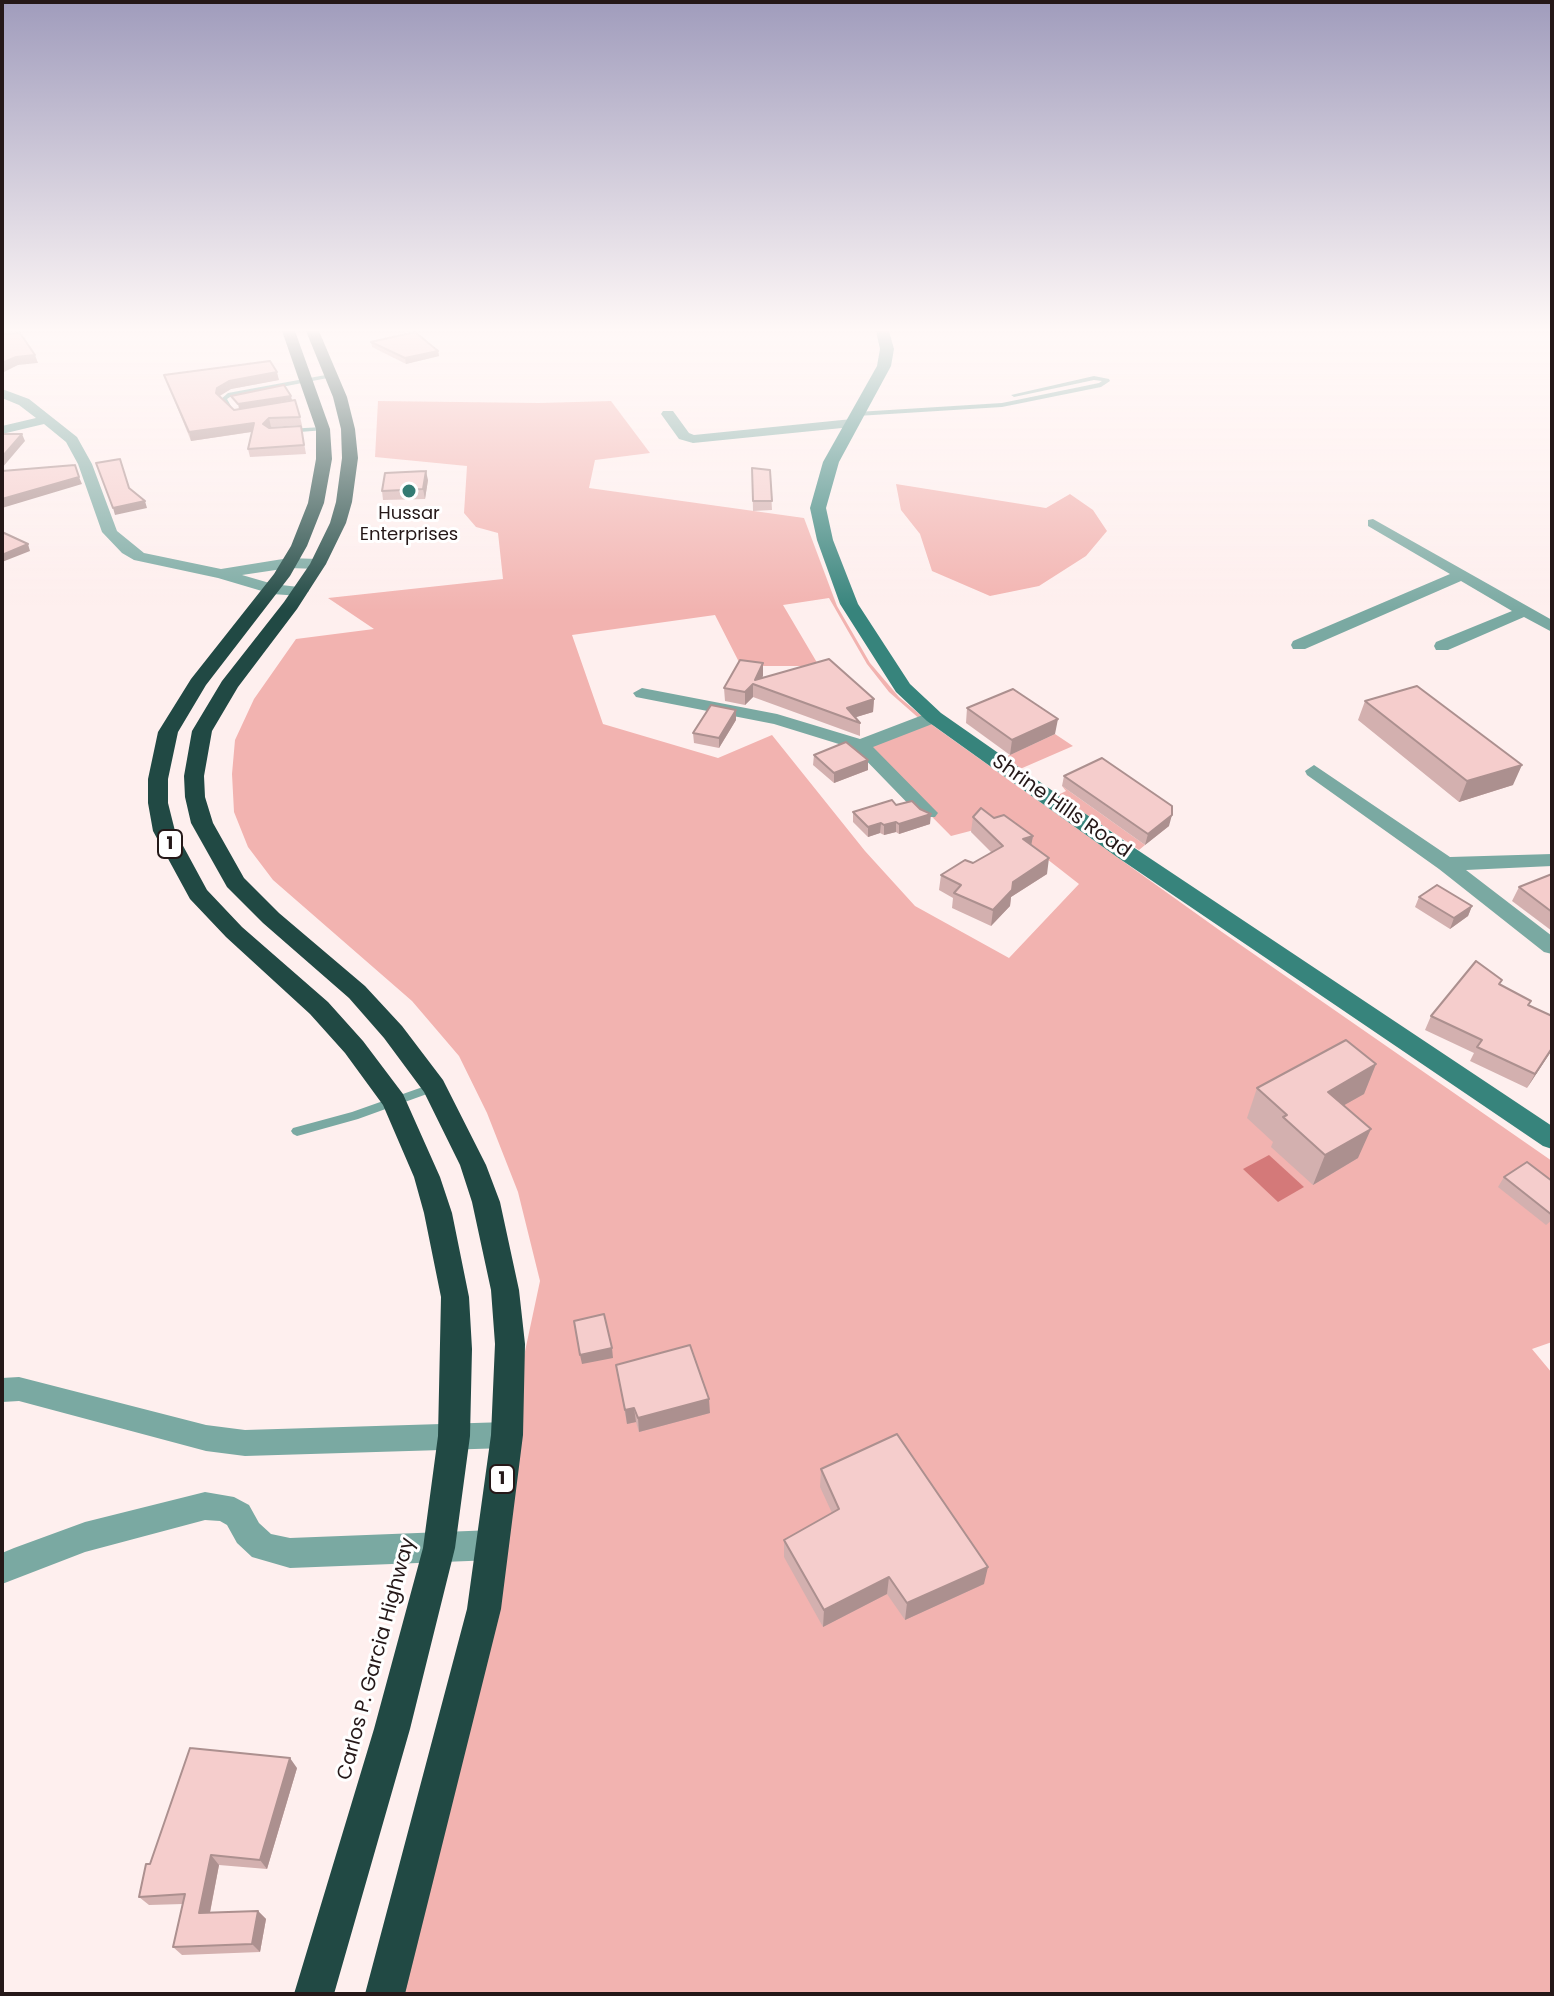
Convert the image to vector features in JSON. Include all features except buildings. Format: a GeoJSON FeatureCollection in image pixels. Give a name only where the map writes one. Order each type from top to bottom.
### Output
{"type":"FeatureCollection","features":[{"type":"Feature","properties":{"kind":"highway","name":"Carlos P. Garcia Highway"},"geometry":{"type":"LineString","coordinates":[[314,1994],[392,1729],[439,1548],[454,1436],[455,1297],[447,1252],[427,1177],[394,1101],[354,1047],[319,1008],[234,932],[198,894],[164,831],[158,803],[158,779],[168,732],[198,683],[272,589],[305,534],[316,503],[324,459],[321,424]]}},
{"type":"Feature","properties":{"kind":"highway","name":"1"},"geometry":{"type":"LineString","coordinates":[[346,424],[350,458],[338,523],[301,591],[229,685],[202,731],[194,776],[195,797],[202,823],[235,882],[271,918],[357,992],[393,1032],[434,1087],[473,1165],[496,1242],[505,1290],[510,1344],[507,1435],[494,1545],[477,1637],[385,1994]]}},
{"type":"Feature","properties":{"kind":"street"},"geometry":{"type":"LineString","coordinates":[[2,430],[26,424]]}},
{"type":"Feature","properties":{"kind":"street"},"geometry":{"type":"LineString","coordinates":[[53,424],[78,451],[103,519],[118,542],[139,557],[221,574],[272,589],[301,591]]}},
{"type":"Feature","properties":{"kind":"street"},"geometry":{"type":"LineString","coordinates":[[675,424],[684,436],[693,439],[808,424]]}},
{"type":"Feature","properties":{"kind":"street","name":"Shrine Hills Road"},"geometry":{"type":"LineString","coordinates":[[852,424],[831,462],[818,508],[825,540],[860,624],[903,688],[934,717],[1552,1139]]}},
{"type":"Feature","properties":{"kind":"street"},"geometry":{"type":"LineString","coordinates":[[1373,523],[1552,627]]}},
{"type":"Feature","properties":{"kind":"street"},"geometry":{"type":"LineString","coordinates":[[221,574],[289,563],[318,564]]}},
{"type":"Feature","properties":{"kind":"street"},"geometry":{"type":"LineString","coordinates":[[1299,645],[1462,575]]}},
{"type":"Feature","properties":{"kind":"street"},"geometry":{"type":"LineString","coordinates":[[1442,646],[1525,611]]}},
{"type":"Feature","properties":{"kind":"street"},"geometry":{"type":"LineString","coordinates":[[642,693],[777,719],[861,745],[928,813]]}},
{"type":"Feature","properties":{"kind":"street"},"geometry":{"type":"LineString","coordinates":[[861,745],[934,717]]}},
{"type":"Feature","properties":{"kind":"street"},"geometry":{"type":"LineString","coordinates":[[1314,771],[1446,864],[1552,947]]}},
{"type":"Feature","properties":{"kind":"street"},"geometry":{"type":"LineString","coordinates":[[1446,864],[1552,860]]}},
{"type":"Feature","properties":{"kind":"street"},"geometry":{"type":"LineString","coordinates":[[2,1390],[19,1389],[206,1438],[245,1443],[507,1435]]}},
{"type":"Feature","properties":{"kind":"street"},"geometry":{"type":"LineString","coordinates":[[2,1569],[85,1537],[205,1506],[224,1507],[238,1515],[248,1533],[263,1547],[290,1553],[494,1545]]}},
{"type":"Feature","properties":{"kind":"lane"},"geometry":{"type":"LineString","coordinates":[[283,431],[323,429]]}},
{"type":"Feature","properties":{"kind":"lane"},"geometry":{"type":"LineString","coordinates":[[297,1131],[354,1116],[434,1087]]}},
{"type":"Feature","properties":{"kind":"shaded area"},"geometry":{"type":"Polygon","coordinates":[[[377,424],[628,424],[650,453],[595,460],[589,488],[804,518],[837,606],[870,663],[899,697],[935,727],[1222,932],[1552,1161],[1552,1342],[1532,1349],[1552,1373],[1552,1994],[388,1994],[540,1281],[518,1192],[487,1113],[459,1056],[412,1001],[273,880],[248,847],[234,812],[232,774],[235,740],[254,699],[296,639],[374,629],[328,598],[503,579],[498,533],[476,527],[464,513],[467,466],[375,457],[377,424]],[[829,598],[783,605],[819,666],[741,666],[715,615],[572,635],[603,724],[718,758],[772,735],[865,851],[915,906],[1009,958],[1079,884],[1001,823],[951,836],[861,745],[922,721],[889,692],[867,664],[829,598]]]}},
{"type":"Feature","properties":{"kind":"shaded area"},"geometry":{"type":"Polygon","coordinates":[[[896,484],[1046,508],[1070,494],[1093,510],[1107,531],[1086,556],[1039,586],[990,596],[932,571],[920,534],[901,510],[896,484]]]}},
{"type":"Feature","properties":{"kind":"shaded area"},"geometry":{"type":"Polygon","coordinates":[[[1055,734],[1073,746],[1020,769],[1003,758],[1055,734]]]}},
{"type":"Feature","properties":{"kind":"shaded area"},"geometry":{"type":"Polygon","coordinates":[[[1062,786],[1145,845],[1139,850],[1058,795],[1066,791],[1062,786]]]}},
{"type":"Feature","properties":{"kind":"shaded area"},"geometry":{"type":"Polygon","coordinates":[[[1269,1155],[1304,1187],[1278,1202],[1243,1169],[1269,1155]]]}},
{"type":"Feature","properties":{"kind":"place","name":"Hussar Enterprises"},"geometry":{"type":"Point","coordinates":[409,491]}}]}
